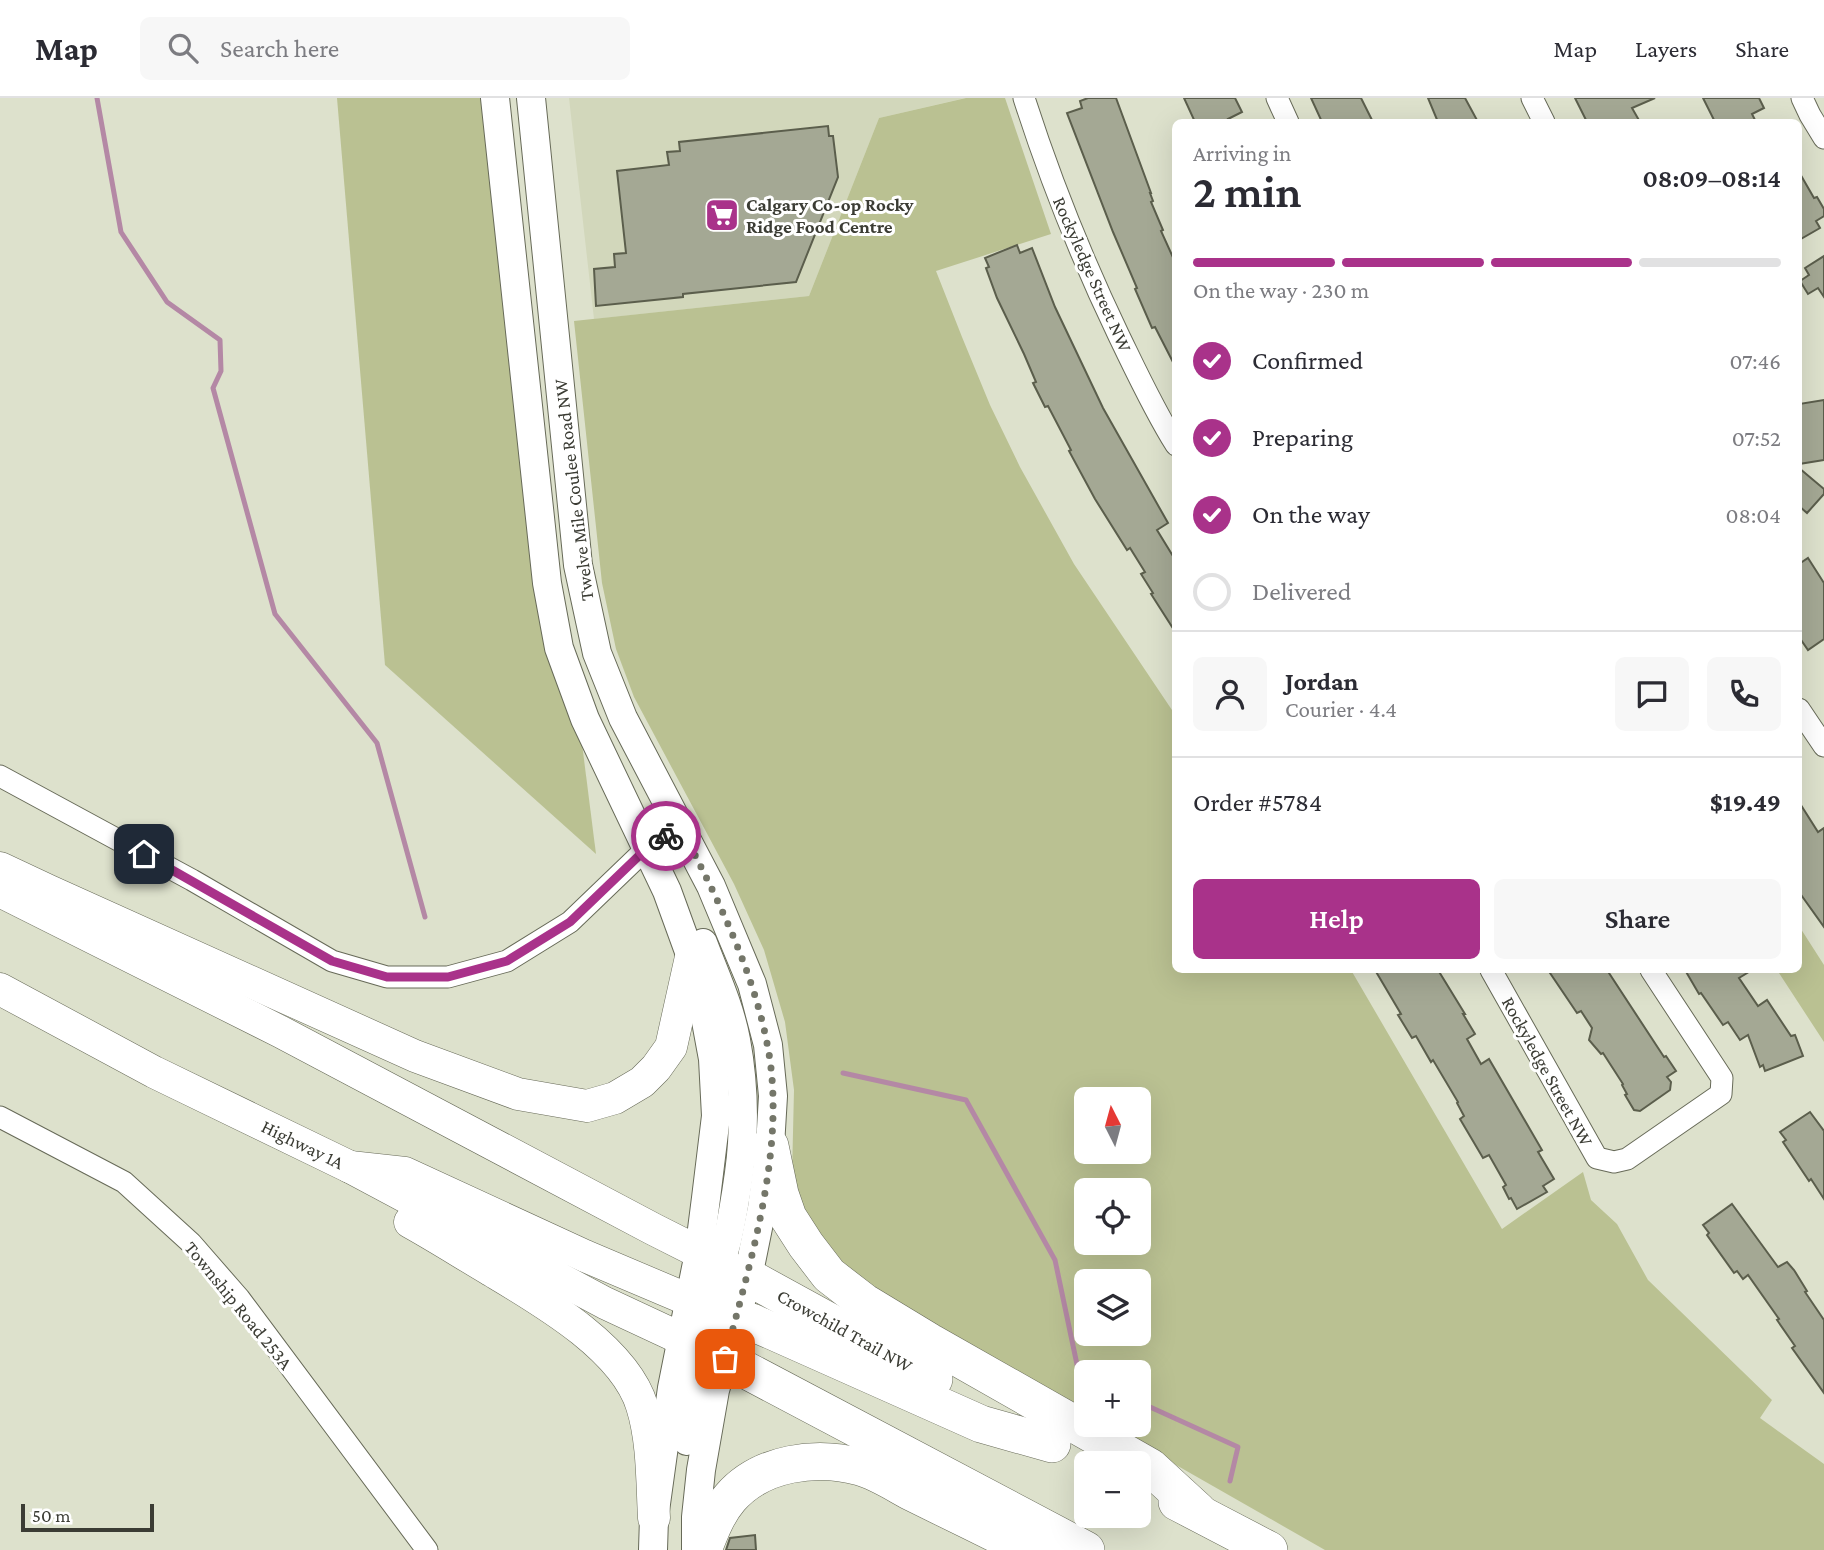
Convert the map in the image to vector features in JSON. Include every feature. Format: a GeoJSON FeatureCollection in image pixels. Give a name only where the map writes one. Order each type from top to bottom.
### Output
{"type":"FeatureCollection","features":[{"type":"Feature","properties":{"kind":"highway"},"geometry":{"type":"LineString","coordinates":[[771,1146],[780,1194],[788,1217],[829,1275],[864,1302],[930,1342],[1150,1467],[1198,1511]]}},
{"type":"Feature","properties":{"kind":"highway","name":"Crowchild Trail NW"},"geometry":{"type":"LineString","coordinates":[[722,1264],[1074,1454]]}},
{"type":"Feature","properties":{"kind":"highway"},"geometry":{"type":"LineString","coordinates":[[709,1322],[770,1329],[981,1424],[1052,1444]]}},
{"type":"Feature","properties":{"kind":"highway"},"geometry":{"type":"LineString","coordinates":[[709,1322],[1086,1550]]}},
{"type":"Feature","properties":{"kind":"highway"},"geometry":{"type":"LineString","coordinates":[[703,1550],[726,1503],[747,1482],[763,1473],[791,1465],[825,1461],[862,1467],[1029,1550]]}},
{"type":"Feature","properties":{"kind":"highway"},"geometry":{"type":"LineString","coordinates":[[1151,1489],[1198,1511],[1269,1550]]}},
{"type":"Feature","properties":{"kind":"main road","name":"Twelve Mile Coulee Road NW"},"geometry":{"type":"LineString","coordinates":[[495,98],[547,583],[559,648],[585,719],[667,891],[691,957],[713,1059],[722,1264],[709,1322],[672,1388],[654,1518],[653,1550]]}},
{"type":"Feature","properties":{"kind":"main road","name":"Twelve Mile Coulee Road NW"},"geometry":{"type":"LineString","coordinates":[[531,98],[578,565],[597,653],[623,718],[711,886],[752,984],[768,1045],[773,1096],[771,1146],[762,1208],[722,1264]]}},
{"type":"Feature","properties":{"kind":"main road"},"geometry":{"type":"LineString","coordinates":[[0,867],[415,1056],[518,1094],[587,1106],[614,1098],[642,1082],[671,1047],[691,957]]}},
{"type":"Feature","properties":{"kind":"main road","name":"Crowchild Trail NW"},"geometry":{"type":"LineString","coordinates":[[0,891],[282,1032],[722,1264]]}},
{"type":"Feature","properties":{"kind":"main road"},"geometry":{"type":"LineString","coordinates":[[667,891],[699,933],[723,995],[736,1037],[743,1120],[739,1172],[722,1264],[730,1291],[709,1322],[695,1387],[681,1496],[679,1550]]}},
{"type":"Feature","properties":{"kind":"main road","name":"Highway 1A"},"geometry":{"type":"LineString","coordinates":[[0,989],[154,1072],[350,1167],[605,1303],[709,1322]]}},
{"type":"Feature","properties":{"kind":"main road"},"geometry":{"type":"LineString","coordinates":[[188,1088],[214,1112],[419,1227],[548,1304],[609,1354],[642,1404],[648,1437],[654,1518]]}},
{"type":"Feature","properties":{"kind":"main road"},"geometry":{"type":"LineString","coordinates":[[350,1167],[405,1173],[585,1256],[709,1322]]}},
{"type":"Feature","properties":{"kind":"main road","name":"Twelve Mile Coulee Road NW"},"geometry":{"type":"LineString","coordinates":[[696,1550],[701,1469],[715,1390],[709,1322]]}},
{"type":"Feature","properties":{"kind":"street","name":"Rockyledge Street NW"},"geometry":{"type":"LineString","coordinates":[[1024,98],[1041,151],[1094,284],[1161,422],[1172,439]]}},
{"type":"Feature","properties":{"kind":"street"},"geometry":{"type":"LineString","coordinates":[[1277,98],[1287,119]]}},
{"type":"Feature","properties":{"kind":"street"},"geometry":{"type":"LineString","coordinates":[[1532,98],[1542,119]]}},
{"type":"Feature","properties":{"kind":"street"},"geometry":{"type":"LineString","coordinates":[[1802,98],[1824,138]]}},
{"type":"Feature","properties":{"kind":"street"},"geometry":{"type":"LineString","coordinates":[[1802,713],[1824,746]]}},
{"type":"Feature","properties":{"kind":"street"},"geometry":{"type":"LineString","coordinates":[[0,776],[191,880],[332,961],[387,977],[448,977],[507,961],[570,922],[646,849],[680,826]]}},
{"type":"Feature","properties":{"kind":"street","name":"Rockyledge Street NW"},"geometry":{"type":"LineString","coordinates":[[1493,973],[1597,1158],[1614,1162],[1627,1159],[1721,1094],[1722,1078],[1653,973]]}},
{"type":"Feature","properties":{"kind":"street","name":"Township Road 253A"},"geometry":{"type":"LineString","coordinates":[[0,1117],[124,1182],[191,1243],[239,1298],[427,1550]]}},
{"type":"Feature","properties":{"kind":"shaded area"},"geometry":{"type":"Polygon","coordinates":[[[569,98],[965,98],[879,118],[809,296],[594,319],[569,98]]]}},
{"type":"Feature","properties":{"kind":"green space"},"geometry":{"type":"Polygon","coordinates":[[[337,98],[500,98],[596,854],[385,665],[337,98]]]}},
{"type":"Feature","properties":{"kind":"green space"},"geometry":{"type":"Polygon","coordinates":[[[966,98],[1005,98],[1051,234],[936,271],[990,405],[1020,467],[1074,564],[1172,710],[1172,973],[1353,973],[1502,1229],[1583,1172],[1591,1200],[1617,1224],[1648,1280],[1772,1400],[1760,1418],[1824,1464],[1824,1550],[1325,1550],[1127,1437],[1151,1437],[1151,1360],[1074,1360],[1074,1407],[955,1339],[842,1267],[805,1218],[792,1175],[794,1090],[785,1022],[764,950],[734,884],[634,697],[616,649],[602,583],[574,321],[809,296],[879,118],[966,98]]]}},
{"type":"Feature","properties":{"kind":"green space"},"geometry":{"type":"Polygon","coordinates":[[[1802,931],[1824,965],[1824,1042],[1779,973],[1802,973],[1802,931]]]}},
{"type":"Feature","properties":{"kind":"building"},"geometry":{"type":"Polygon","coordinates":[[[1088,98],[1116,98],[1151,193],[1151,202],[1172,255],[1172,360],[1155,327],[1152,328],[1135,289],[1137,288],[1067,113],[1082,108],[1080,101],[1088,98]]]}},
{"type":"Feature","properties":{"kind":"building"},"geometry":{"type":"Polygon","coordinates":[[[1184,98],[1235,98],[1242,112],[1228,119],[1194,119],[1184,98]]]}},
{"type":"Feature","properties":{"kind":"building"},"geometry":{"type":"Polygon","coordinates":[[[1311,98],[1361,98],[1372,119],[1321,119],[1311,98]]]}},
{"type":"Feature","properties":{"kind":"building"},"geometry":{"type":"Polygon","coordinates":[[[1428,98],[1465,98],[1476,119],[1437,119],[1428,98]]]}},
{"type":"Feature","properties":{"kind":"building"},"geometry":{"type":"Polygon","coordinates":[[[1575,98],[1655,98],[1632,108],[1638,119],[1586,119],[1575,98]]]}},
{"type":"Feature","properties":{"kind":"building"},"geometry":{"type":"Polygon","coordinates":[[[1703,98],[1759,98],[1764,108],[1752,114],[1754,119],[1714,119],[1703,98]]]}},
{"type":"Feature","properties":{"kind":"building","name":"Calgary Co-op Rocky Ridge Food Centre"},"geometry":{"type":"Polygon","coordinates":[[[828,126],[829,136],[833,136],[838,177],[796,282],[596,306],[594,269],[615,267],[614,254],[626,253],[617,171],[669,165],[667,152],[680,151],[679,142],[828,126]]]}},
{"type":"Feature","properties":{"kind":"building"},"geometry":{"type":"Polygon","coordinates":[[[1802,177],[1824,209],[1824,216],[1816,221],[1820,228],[1802,238],[1802,177]]]}},
{"type":"Feature","properties":{"kind":"building"},"geometry":{"type":"Polygon","coordinates":[[[1017,245],[1020,253],[1032,248],[1055,307],[1103,408],[1168,523],[1157,530],[1172,554],[1172,627],[1141,574],[1145,572],[1130,548],[1127,550],[1095,499],[1048,406],[1045,407],[1033,383],[1036,382],[1024,354],[997,298],[985,258],[1017,245]]]}},
{"type":"Feature","properties":{"kind":"building"},"geometry":{"type":"Polygon","coordinates":[[[1824,256],[1824,297],[1818,288],[1808,294],[1802,284],[1802,280],[1809,275],[1805,268],[1824,256]]]}},
{"type":"Feature","properties":{"kind":"building"},"geometry":{"type":"Polygon","coordinates":[[[1824,400],[1824,460],[1802,464],[1802,404],[1824,400]]]}},
{"type":"Feature","properties":{"kind":"building"},"geometry":{"type":"Polygon","coordinates":[[[1802,471],[1824,489],[1824,494],[1807,513],[1802,509],[1802,471]]]}},
{"type":"Feature","properties":{"kind":"building"},"geometry":{"type":"Polygon","coordinates":[[[1808,558],[1824,583],[1824,639],[1808,650],[1802,641],[1802,562],[1808,558]]]}},
{"type":"Feature","properties":{"kind":"building"},"geometry":{"type":"Polygon","coordinates":[[[1802,807],[1818,832],[1824,828],[1824,927],[1802,896],[1802,807]]]}},
{"type":"Feature","properties":{"kind":"building"},"geometry":{"type":"Polygon","coordinates":[[[1377,973],[1440,973],[1475,1034],[1467,1039],[1481,1064],[1489,1059],[1542,1150],[1538,1152],[1554,1179],[1543,1186],[1547,1192],[1517,1209],[1511,1198],[1509,1199],[1503,1187],[1506,1185],[1489,1155],[1483,1158],[1460,1119],[1464,1116],[1458,1102],[1416,1036],[1412,1038],[1398,1015],[1401,1014],[1377,973]]]}},
{"type":"Feature","properties":{"kind":"building"},"geometry":{"type":"Polygon","coordinates":[[[1550,973],[1609,973],[1676,1071],[1667,1077],[1671,1082],[1670,1090],[1640,1111],[1634,1110],[1625,1095],[1627,1094],[1623,1084],[1603,1053],[1589,1040],[1592,1028],[1581,1011],[1577,1013],[1550,973]]]}},
{"type":"Feature","properties":{"kind":"building"},"geometry":{"type":"Polygon","coordinates":[[[1687,973],[1747,973],[1739,978],[1758,1006],[1767,1000],[1791,1036],[1795,1035],[1803,1056],[1765,1071],[1763,1065],[1760,1067],[1748,1035],[1740,1040],[1728,1022],[1723,1025],[1701,993],[1699,994],[1687,973]]]}},
{"type":"Feature","properties":{"kind":"building"},"geometry":{"type":"Polygon","coordinates":[[[1810,1112],[1824,1131],[1824,1199],[1783,1142],[1786,1140],[1780,1132],[1810,1112]]]}},
{"type":"Feature","properties":{"kind":"building"},"geometry":{"type":"Polygon","coordinates":[[[1732,1204],[1778,1267],[1787,1262],[1794,1270],[1824,1320],[1824,1393],[1792,1348],[1795,1346],[1777,1320],[1779,1319],[1748,1275],[1743,1279],[1737,1271],[1734,1273],[1707,1235],[1709,1233],[1703,1225],[1732,1204]]]}},
{"type":"Feature","properties":{"kind":"building"},"geometry":{"type":"Polygon","coordinates":[[[755,1535],[756,1550],[726,1550],[730,1538],[755,1535]]]}},
{"type":"Feature","properties":{"kind":"waterway"},"geometry":{"type":"LineString","coordinates":[[97,98],[121,232],[167,302],[220,340],[221,371],[213,388],[275,614],[377,743],[425,917]]}},
{"type":"Feature","properties":{"kind":"waterway"},"geometry":{"type":"LineString","coordinates":[[843,1073],[966,1100],[1055,1260],[1076,1360]]}},
{"type":"Feature","properties":{"kind":"waterway"},"geometry":{"type":"LineString","coordinates":[[1151,1407],[1238,1447],[1230,1481]]}},
{"type":"Feature","properties":{"kind":"way so far"},"geometry":{"type":"LineString","coordinates":[[666,836],[680,826],[711,886],[752,984],[768,1045],[773,1096],[771,1146],[748,1277],[725,1359]]}},
{"type":"Feature","properties":{"kind":"place","name":"Calgary Co-op Rocky Ridge Food Centre"},"geometry":{"type":"Point","coordinates":[722,215]}},
{"type":"Feature","properties":{"kind":"route"},"geometry":{"type":"LineString","coordinates":[[144,854],[332,961],[387,977],[448,977],[507,961],[570,922],[646,849],[666,836]]}}]}
